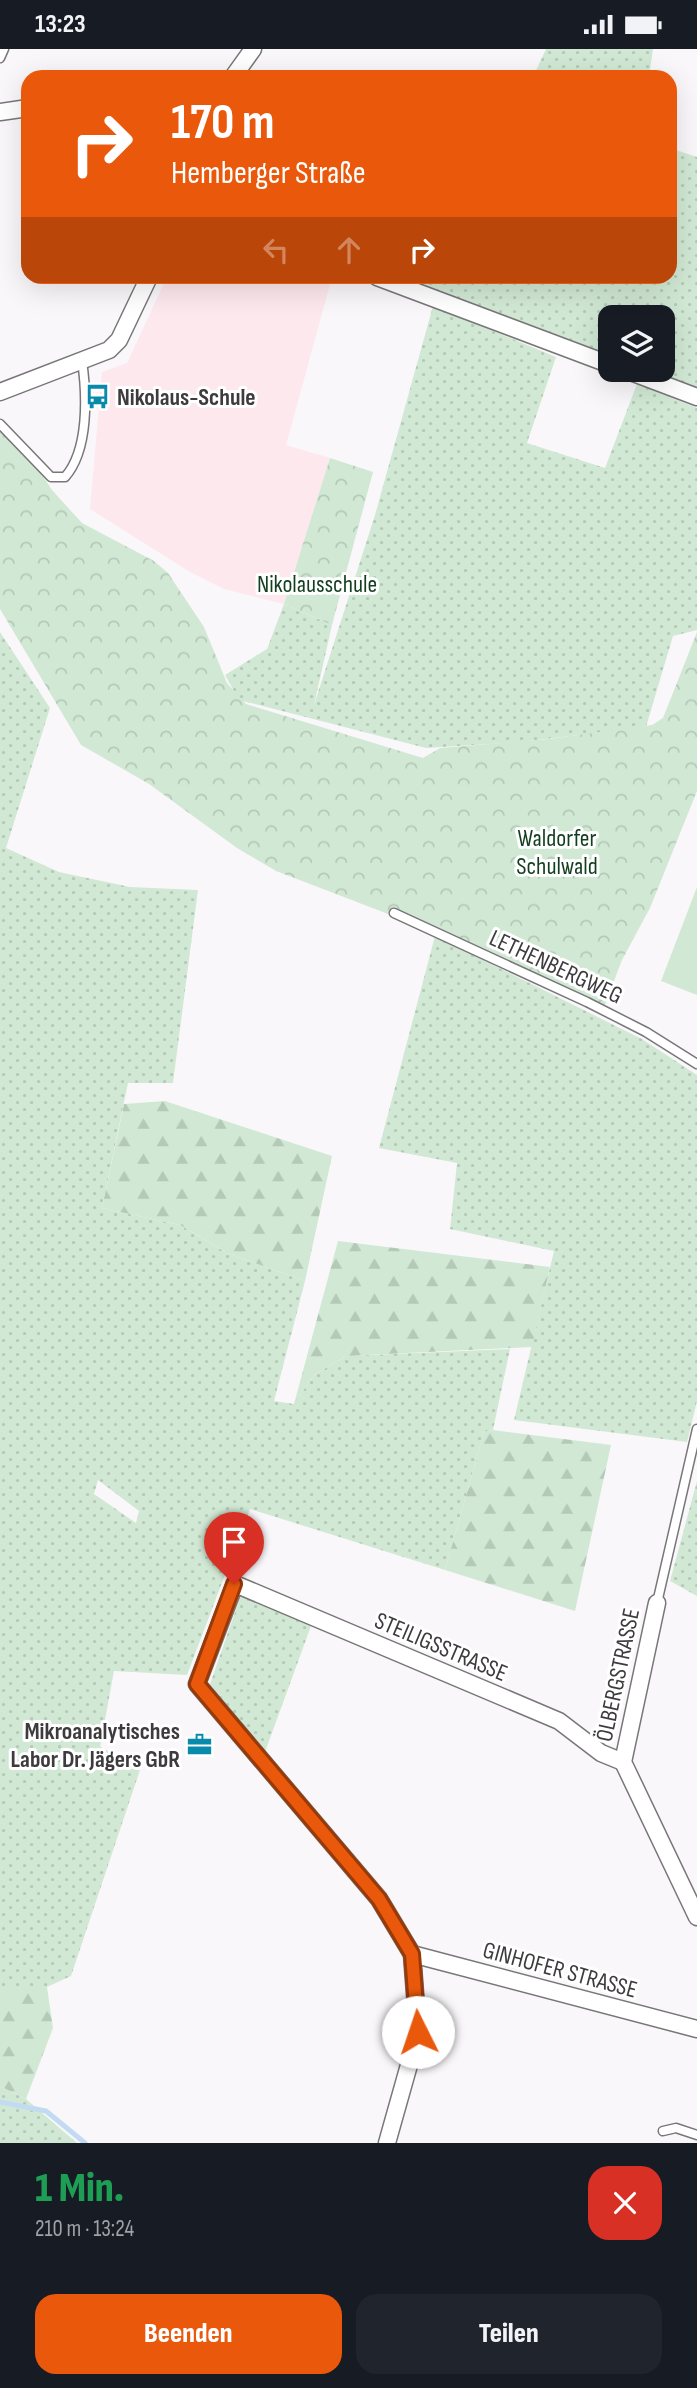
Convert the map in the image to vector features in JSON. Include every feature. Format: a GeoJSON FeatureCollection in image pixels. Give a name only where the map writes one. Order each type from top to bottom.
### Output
{"type":"FeatureCollection","features":[{"type":"Feature","properties":{"kind":"street"},"geometry":{"type":"LineString","coordinates":[[238,70],[253,49]]}},
{"type":"Feature","properties":{"kind":"street"},"geometry":{"type":"LineString","coordinates":[[0,111],[21,109]]}},
{"type":"Feature","properties":{"kind":"street"},"geometry":{"type":"LineString","coordinates":[[0,392],[109,350],[120,340],[146,284]]}},
{"type":"Feature","properties":{"kind":"street"},"geometry":{"type":"LineString","coordinates":[[396,284],[598,360]]}},
{"type":"Feature","properties":{"kind":"street"},"geometry":{"type":"LineString","coordinates":[[657,382],[697,397]]}},
{"type":"Feature","properties":{"kind":"street","name":"STEILIGSSTRASSE"},"geometry":{"type":"LineString","coordinates":[[412,1954],[379,1899],[197,1684],[234,1584],[559,1721],[601,1753],[623,1762]]}},
{"type":"Feature","properties":{"kind":"street","name":"ÖLBERGSTRASSE"},"geometry":{"type":"LineString","coordinates":[[657,1603],[623,1762],[697,1917]]}},
{"type":"Feature","properties":{"kind":"street"},"geometry":{"type":"LineString","coordinates":[[387,2143],[418,2032],[412,1954]]}},
{"type":"Feature","properties":{"kind":"street","name":"GINHOFER STRASSE"},"geometry":{"type":"LineString","coordinates":[[412,1954],[697,2029]]}},
{"type":"Feature","properties":{"kind":"lane"},"geometry":{"type":"LineString","coordinates":[[0,58],[4,49]]}},
{"type":"Feature","properties":{"kind":"lane"},"geometry":{"type":"LineString","coordinates":[[0,423],[51,477],[65,477],[76,465],[88,396],[82,361]]}},
{"type":"Feature","properties":{"kind":"lane","name":"LETHENBERGWEG"},"geometry":{"type":"LineString","coordinates":[[394,913],[587,1002],[646,1032],[697,1064]]}},
{"type":"Feature","properties":{"kind":"lane","name":"ÖLBERGSTRASSE"},"geometry":{"type":"LineString","coordinates":[[657,1603],[697,1429]]}},
{"type":"Feature","properties":{"kind":"lane"},"geometry":{"type":"LineString","coordinates":[[663,2131],[676,2127],[697,2135]]}},
{"type":"Feature","properties":{"kind":"shaded area","name":"Nikolausschule"},"geometry":{"type":"Polygon","coordinates":[[[164,284],[330,284],[286,445],[330,458],[284,604],[224,589],[190,572],[90,509],[102,372],[127,363],[164,284]]]}},
{"type":"Feature","properties":{"kind":"green space"},"geometry":{"type":"Polygon","coordinates":[[[546,49],[653,49],[650,70],[536,70],[546,49]]]}},
{"type":"Feature","properties":{"kind":"green space"},"geometry":{"type":"Polygon","coordinates":[[[677,150],[697,157],[697,389],[675,381],[675,305],[598,305],[598,352],[417,284],[677,284],[677,150]]]}},
{"type":"Feature","properties":{"kind":"green space"},"geometry":{"type":"Polygon","coordinates":[[[433,306],[556,357],[527,443],[605,468],[637,384],[697,408],[697,630],[673,636],[646,727],[520,742],[426,748],[239,700],[225,675],[267,649],[284,604],[332,625],[314,705],[375,515],[433,306]]]}},
{"type":"Feature","properties":{"kind":"green space","name":"Waldorfer Schulwald"},"geometry":{"type":"Polygon","coordinates":[[[0,432],[29,455],[52,490],[82,523],[154,561],[168,573],[204,627],[227,683],[246,704],[423,758],[440,748],[548,739],[652,725],[663,718],[697,632],[697,791],[650,908],[622,960],[602,1013],[508,960],[276,871],[237,848],[149,784],[81,745],[0,609],[0,432]]]}},
{"type":"Feature","properties":{"kind":"green space","name":"Nikolausschule"},"geometry":{"type":"Polygon","coordinates":[[[330,458],[373,472],[332,625],[284,604],[330,458]]]}},
{"type":"Feature","properties":{"kind":"green space"},"geometry":{"type":"Polygon","coordinates":[[[0,632],[50,708],[6,848],[59,872],[130,887],[198,890],[173,1083],[128,1083],[102,1208],[180,1225],[227,1253],[305,1281],[274,1401],[294,1404],[314,1375],[346,1356],[510,1349],[493,1430],[484,1432],[445,1570],[250,1509],[187,1675],[114,1671],[100,1747],[141,1767],[71,1976],[47,1987],[0,1987],[0,632]],[[98,1480],[94,1494],[136,1523],[139,1511],[98,1480]]]}},
{"type":"Feature","properties":{"kind":"green space"},"geometry":{"type":"Polygon","coordinates":[[[697,887],[697,995],[661,981],[697,887]]]}},
{"type":"Feature","properties":{"kind":"green space"},"geometry":{"type":"Polygon","coordinates":[[[435,936],[642,1039],[697,1075],[697,1401],[687,1442],[514,1420],[554,1251],[450,1229],[457,1163],[379,1148],[435,936]]]}},
{"type":"Feature","properties":{"kind":"green space"},"geometry":{"type":"Polygon","coordinates":[[[165,1101],[332,1156],[305,1281],[227,1253],[180,1225],[102,1208],[124,1104],[165,1101]]]}},
{"type":"Feature","properties":{"kind":"green space"},"geometry":{"type":"Polygon","coordinates":[[[338,1241],[550,1267],[532,1347],[346,1356],[314,1375],[294,1404],[338,1241]]]}},
{"type":"Feature","properties":{"kind":"green space"},"geometry":{"type":"Polygon","coordinates":[[[493,1430],[611,1445],[575,1611],[445,1570],[484,1432],[493,1430]]]}},
{"type":"Feature","properties":{"kind":"green space"},"geometry":{"type":"Polygon","coordinates":[[[697,1481],[697,1596],[670,1581],[697,1481]]]}},
{"type":"Feature","properties":{"kind":"green space"},"geometry":{"type":"Polygon","coordinates":[[[241,1595],[311,1626],[265,1752],[210,1684],[241,1595]]]}},
{"type":"Feature","properties":{"kind":"green space"},"geometry":{"type":"Polygon","coordinates":[[[0,1987],[47,1987],[53,2028],[26,2099],[0,2086],[0,1987]]]}},
{"type":"Feature","properties":{"kind":"green space"},"geometry":{"type":"Polygon","coordinates":[[[0,2086],[26,2099],[77,2143],[0,2143],[0,2086]]]}},
{"type":"Feature","properties":{"kind":"waterway"},"geometry":{"type":"LineString","coordinates":[[0,2102],[46,2111],[85,2143]]}},
{"type":"Feature","properties":{"kind":"place","name":"Nikolaus-Schule"},"geometry":{"type":"Point","coordinates":[97,397]}},
{"type":"Feature","properties":{"kind":"place","name":"Mikroanalytisches Labor Dr. Jägers GbR"},"geometry":{"type":"Point","coordinates":[200,1745]}},
{"type":"Feature","properties":{"kind":"route"},"geometry":{"type":"LineString","coordinates":[[234,1584],[197,1684],[379,1899],[412,1954],[418,2032]]}}]}
